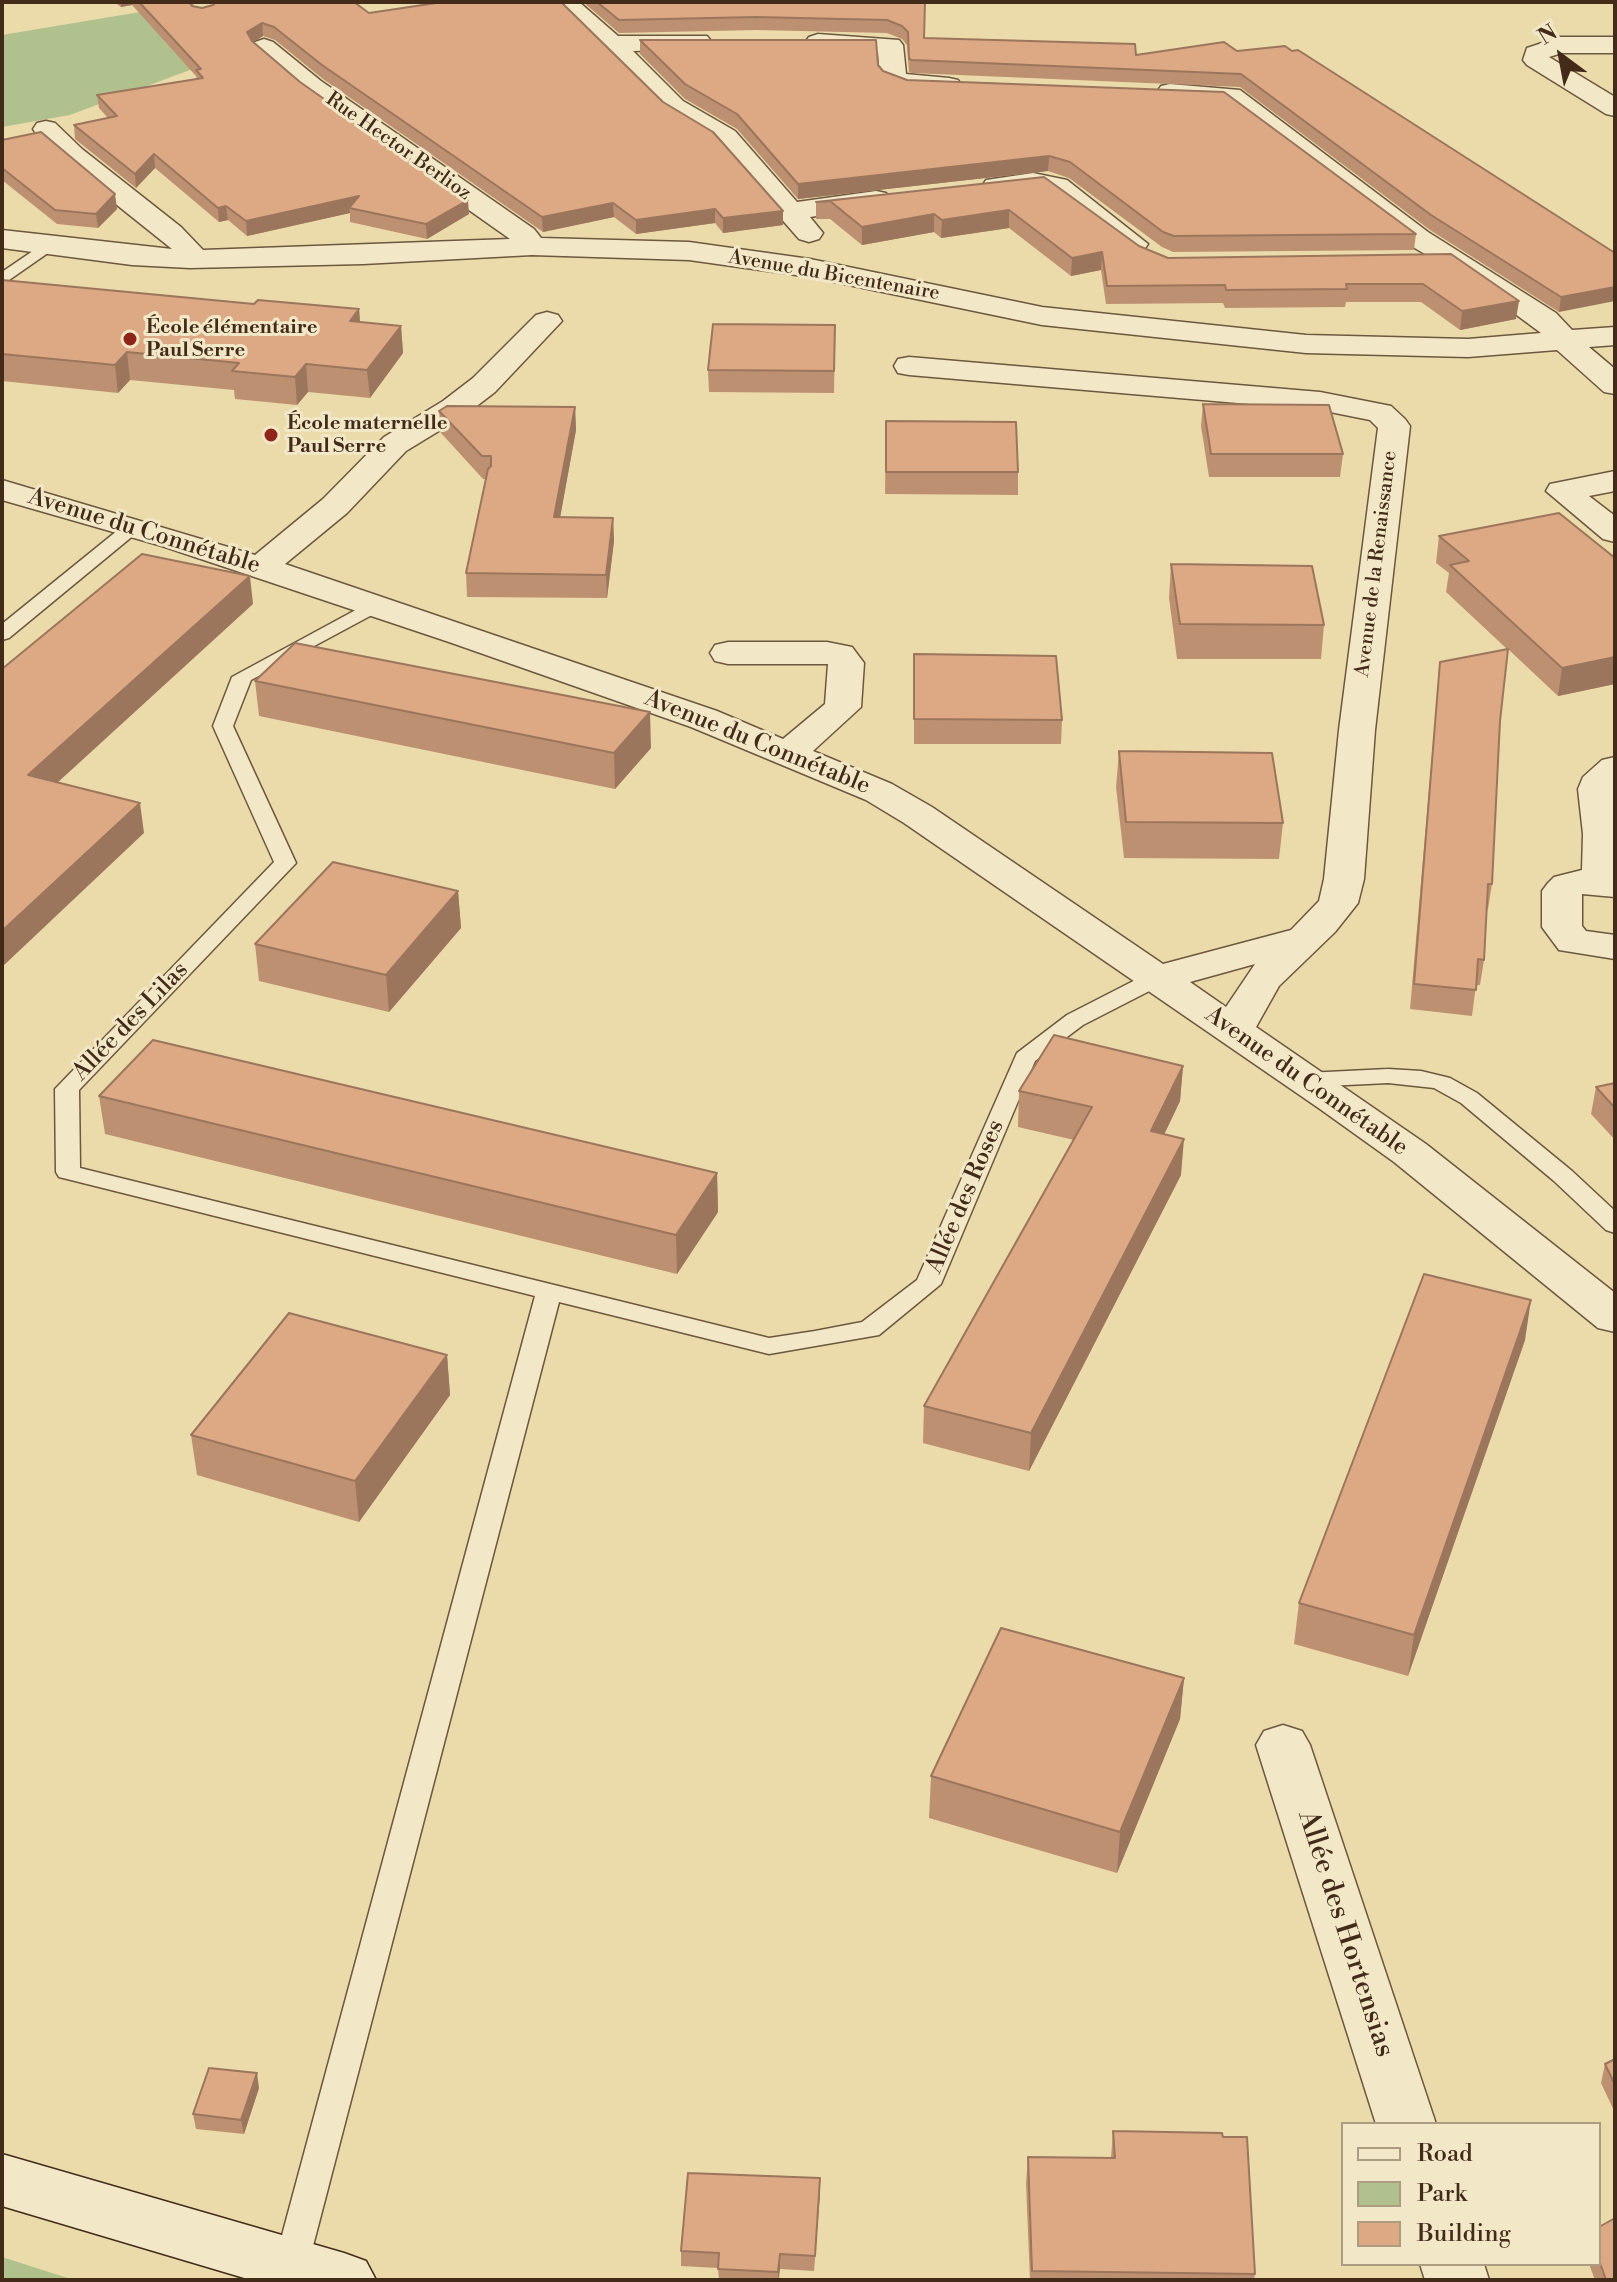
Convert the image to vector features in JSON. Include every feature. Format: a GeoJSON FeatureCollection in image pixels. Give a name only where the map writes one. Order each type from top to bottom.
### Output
{"type":"FeatureCollection","features":[{"type":"Feature","properties":{"kind":"street"},"geometry":{"type":"LineString","coordinates":[[564,2],[584,23],[612,44],[674,107],[725,137],[813,238],[817,258],[810,268]]}},
{"type":"Feature","properties":{"kind":"street"},"geometry":{"type":"LineString","coordinates":[[612,44],[725,41]]}},
{"type":"Feature","properties":{"kind":"street"},"geometry":{"type":"LineString","coordinates":[[786,41],[886,44],[892,47],[892,74],[898,81],[918,85],[977,86]]}},
{"type":"Feature","properties":{"kind":"street"},"geometry":{"type":"LineString","coordinates":[[1615,45],[1560,45],[1536,53],[1536,60],[1615,108]]}},
{"type":"Feature","properties":{"kind":"street","name":"Rue Hector Berlioz"},"geometry":{"type":"LineString","coordinates":[[264,47],[312,87],[524,235],[532,246]]}},
{"type":"Feature","properties":{"kind":"street"},"geometry":{"type":"LineString","coordinates":[[1142,91],[1231,96],[1372,205],[1545,319],[1615,385]]}},
{"type":"Feature","properties":{"kind":"street"},"geometry":{"type":"LineString","coordinates":[[46,129],[72,155],[171,233],[189,250],[190,259]]}},
{"type":"Feature","properties":{"kind":"street"},"geometry":{"type":"LineString","coordinates":[[970,188],[1033,181],[1057,186],[1160,262]]}},
{"type":"Feature","properties":{"kind":"street"},"geometry":{"type":"LineString","coordinates":[[791,211],[908,195]]}},
{"type":"Feature","properties":{"kind":"street","name":"Avenue du Bicentenaire"},"geometry":{"type":"LineString","coordinates":[[2,239],[132,256],[190,259],[291,258],[532,246],[689,251],[810,268],[1042,316],[1306,344],[1468,348],[1615,336]]}},
{"type":"Feature","properties":{"kind":"street"},"geometry":{"type":"LineString","coordinates":[[1409,263],[1455,260]]}},
{"type":"Feature","properties":{"kind":"street"},"geometry":{"type":"LineString","coordinates":[[261,567],[335,506],[395,444],[454,408],[484,385],[547,321]]}},
{"type":"Feature","properties":{"kind":"street","name":"Avenue de la Renaissance"},"geometry":{"type":"LineString","coordinates":[[909,366],[1320,401],[1358,406],[1388,417],[1394,426],[1357,730],[1344,879],[1338,903],[1262,980],[1233,1031]]}},
{"type":"Feature","properties":{"kind":"street"},"geometry":{"type":"LineString","coordinates":[[1615,481],[1562,491],[1615,532]]}},
{"type":"Feature","properties":{"kind":"street","name":"Avenue du Connétable"},"geometry":{"type":"LineString","coordinates":[[2,490],[134,526],[376,605],[704,719],[790,752],[879,792],[918,815],[1410,1153],[1615,1317]]}},
{"type":"Feature","properties":{"kind":"street"},"geometry":{"type":"LineString","coordinates":[[728,653],[827,653],[839,655],[846,663],[843,707],[790,752]]}},
{"type":"Feature","properties":{"kind":"street"},"geometry":{"type":"LineString","coordinates":[[1615,768],[1602,777],[1597,789],[1608,884],[1581,882],[1568,885],[1562,891],[1562,927],[1573,941],[1615,947]]}},
{"type":"Feature","properties":{"kind":"street"},"geometry":{"type":"LineString","coordinates":[[1157,978],[1302,940]]}},
{"type":"Feature","properties":{"kind":"street","name":"Allée des Hortensias"},"geometry":{"type":"LineString","coordinates":[[1283,1745],[1405,2122]]}},
{"type":"Feature","properties":{"kind":"street"},"geometry":{"type":"LineString","coordinates":[[2,2180],[318,2272]]}},
{"type":"Feature","properties":{"kind":"lane"},"geometry":{"type":"LineString","coordinates":[[2,280],[49,245]]}},
{"type":"Feature","properties":{"kind":"lane"},"geometry":{"type":"LineString","coordinates":[[2,634],[134,526]]}},
{"type":"Feature","properties":{"kind":"lane","name":"Allée des Lilas"},"geometry":{"type":"LineString","coordinates":[[376,605],[242,677],[223,726],[285,863],[67,1089],[68,1172],[549,1293]]}},
{"type":"Feature","properties":{"kind":"lane","name":"Allée des Roses"},"geometry":{"type":"LineString","coordinates":[[549,1293],[769,1346],[870,1329],[928,1284],[1025,1058],[1075,1020],[1157,978]]}},
{"type":"Feature","properties":{"kind":"lane"},"geometry":{"type":"LineString","coordinates":[[1306,1080],[1388,1076],[1442,1083],[1469,1098],[1563,1176],[1615,1225]]}},
{"type":"Feature","properties":{"kind":"lane"},"geometry":{"type":"LineString","coordinates":[[318,2272],[549,1293]]}},
{"type":"Feature","properties":{"kind":"green space"},"geometry":{"type":"Polygon","coordinates":[[[229,2],[361,2],[285,30],[222,41],[235,53],[70,115],[2,127],[2,35],[170,7],[190,24],[229,2]]]}},
{"type":"Feature","properties":{"kind":"green space"},"geometry":{"type":"Polygon","coordinates":[[[2,2257],[74,2280],[2,2280],[2,2257]]]}},
{"type":"Feature","properties":{"kind":"building"},"geometry":{"type":"Polygon","coordinates":[[[139,2],[189,2],[202,8],[216,2],[354,2],[369,13],[443,2],[561,2],[663,102],[713,132],[783,211],[723,218],[715,209],[636,220],[613,203],[542,217],[322,65],[274,27],[262,23],[247,32],[252,41],[300,82],[468,200],[426,224],[349,208],[359,196],[246,221],[226,206],[218,208],[154,154],[135,174],[74,125],[117,116],[97,95],[203,78],[196,70],[201,69],[139,2]]]}},
{"type":"Feature","properties":{"kind":"building"},"geometry":{"type":"Polygon","coordinates":[[[597,2],[925,3],[924,38],[1135,44],[1136,55],[1224,42],[1237,51],[1285,46],[1292,51],[1298,50],[1615,253],[1615,287],[1561,297],[1431,215],[1241,74],[912,60],[909,59],[908,32],[887,20],[756,17],[619,20],[597,2]]]}},
{"type":"Feature","properties":{"kind":"building"},"geometry":{"type":"Polygon","coordinates":[[[640,40],[876,40],[878,65],[883,71],[907,80],[1224,92],[1416,234],[1174,236],[1163,232],[1070,162],[1049,156],[798,184],[737,114],[685,84],[640,40]]]}},
{"type":"Feature","properties":{"kind":"building"},"geometry":{"type":"Polygon","coordinates":[[[41,132],[115,194],[96,214],[55,210],[2,168],[2,140],[41,132]]]}},
{"type":"Feature","properties":{"kind":"building"},"geometry":{"type":"Polygon","coordinates":[[[1044,177],[1139,246],[1168,258],[1451,254],[1519,301],[1462,311],[1423,284],[1346,284],[1347,289],[1226,290],[1225,285],[1107,286],[1102,252],[1072,258],[1009,210],[942,220],[934,214],[862,227],[830,201],[816,202],[1044,177]]]}},
{"type":"Feature","properties":{"kind":"building"},"geometry":{"type":"Polygon","coordinates":[[[2,280],[254,304],[258,300],[359,309],[350,321],[401,326],[367,370],[306,364],[295,377],[232,371],[239,363],[127,352],[115,365],[2,354],[2,280]]]}},
{"type":"Feature","properties":{"kind":"building"},"geometry":{"type":"Polygon","coordinates":[[[713,324],[835,325],[834,371],[708,370],[713,324]]]}},
{"type":"Feature","properties":{"kind":"building"},"geometry":{"type":"Polygon","coordinates":[[[1203,404],[1329,405],[1343,454],[1211,454],[1203,404]]]}},
{"type":"Feature","properties":{"kind":"building"},"geometry":{"type":"Polygon","coordinates":[[[447,406],[575,407],[554,517],[613,518],[606,575],[466,573],[491,456],[482,456],[439,411],[447,406]]]}},
{"type":"Feature","properties":{"kind":"building"},"geometry":{"type":"Polygon","coordinates":[[[886,421],[1016,422],[1018,472],[886,472],[886,421]]]}},
{"type":"Feature","properties":{"kind":"building"},"geometry":{"type":"Polygon","coordinates":[[[1559,513],[1615,558],[1615,657],[1562,668],[1450,565],[1469,561],[1439,536],[1559,513]]]}},
{"type":"Feature","properties":{"kind":"building"},"geometry":{"type":"Polygon","coordinates":[[[142,554],[250,576],[28,775],[140,803],[2,931],[2,669],[142,554]]]}},
{"type":"Feature","properties":{"kind":"building"},"geometry":{"type":"Polygon","coordinates":[[[1171,564],[1312,566],[1324,625],[1180,624],[1171,564]]]}},
{"type":"Feature","properties":{"kind":"building"},"geometry":{"type":"Polygon","coordinates":[[[295,643],[650,712],[614,753],[255,681],[295,643]]]}},
{"type":"Feature","properties":{"kind":"building"},"geometry":{"type":"Polygon","coordinates":[[[1508,649],[1500,721],[1492,884],[1488,884],[1484,960],[1478,959],[1476,990],[1414,984],[1440,662],[1508,649]]]}},
{"type":"Feature","properties":{"kind":"building"},"geometry":{"type":"Polygon","coordinates":[[[914,654],[1056,656],[1062,720],[914,719],[914,654]]]}},
{"type":"Feature","properties":{"kind":"building"},"geometry":{"type":"Polygon","coordinates":[[[1119,751],[1272,753],[1283,823],[1126,822],[1119,751]]]}},
{"type":"Feature","properties":{"kind":"building"},"geometry":{"type":"Polygon","coordinates":[[[333,862],[458,891],[386,975],[255,944],[333,862]]]}},
{"type":"Feature","properties":{"kind":"building"},"geometry":{"type":"Polygon","coordinates":[[[1054,1035],[1183,1066],[1151,1131],[1184,1139],[1031,1433],[924,1406],[1092,1107],[1019,1091],[1054,1035]]]}},
{"type":"Feature","properties":{"kind":"building"},"geometry":{"type":"Polygon","coordinates":[[[153,1040],[717,1173],[676,1235],[99,1096],[153,1040]]]}},
{"type":"Feature","properties":{"kind":"building"},"geometry":{"type":"Polygon","coordinates":[[[1615,1083],[1615,1108],[1596,1087],[1615,1083]]]}},
{"type":"Feature","properties":{"kind":"building"},"geometry":{"type":"Polygon","coordinates":[[[1424,1274],[1531,1300],[1414,1635],[1299,1603],[1424,1274]]]}},
{"type":"Feature","properties":{"kind":"building"},"geometry":{"type":"Polygon","coordinates":[[[289,1313],[447,1355],[355,1481],[191,1435],[289,1313]]]}},
{"type":"Feature","properties":{"kind":"building"},"geometry":{"type":"Polygon","coordinates":[[[1001,1628],[1184,1678],[1120,1832],[931,1776],[1001,1628]]]}},
{"type":"Feature","properties":{"kind":"building"},"geometry":{"type":"Polygon","coordinates":[[[1615,2059],[1615,2085],[1605,2064],[1615,2059]]]}},
{"type":"Feature","properties":{"kind":"building"},"geometry":{"type":"Polygon","coordinates":[[[209,2068],[257,2073],[241,2120],[193,2114],[209,2068]]]}},
{"type":"Feature","properties":{"kind":"building"},"geometry":{"type":"Polygon","coordinates":[[[1113,2131],[1222,2133],[1223,2137],[1247,2137],[1255,2274],[1032,2271],[1028,2157],[1115,2158],[1113,2131]]]}},
{"type":"Feature","properties":{"kind":"building"},"geometry":{"type":"Polygon","coordinates":[[[688,2173],[820,2178],[815,2256],[780,2254],[778,2272],[718,2269],[719,2253],[681,2251],[688,2173]]]}},
{"type":"Feature","properties":{"kind":"building"},"geometry":{"type":"Polygon","coordinates":[[[1615,2218],[1615,2280],[1606,2280],[1601,2266],[1601,2226],[1615,2218]]]}},
{"type":"Feature","properties":{"kind":"place","name":"École élémentaire Paul Serre"},"geometry":{"type":"Point","coordinates":[130,339]}},
{"type":"Feature","properties":{"kind":"place","name":"École maternelle Paul Serre"},"geometry":{"type":"Point","coordinates":[271,435]}}]}
